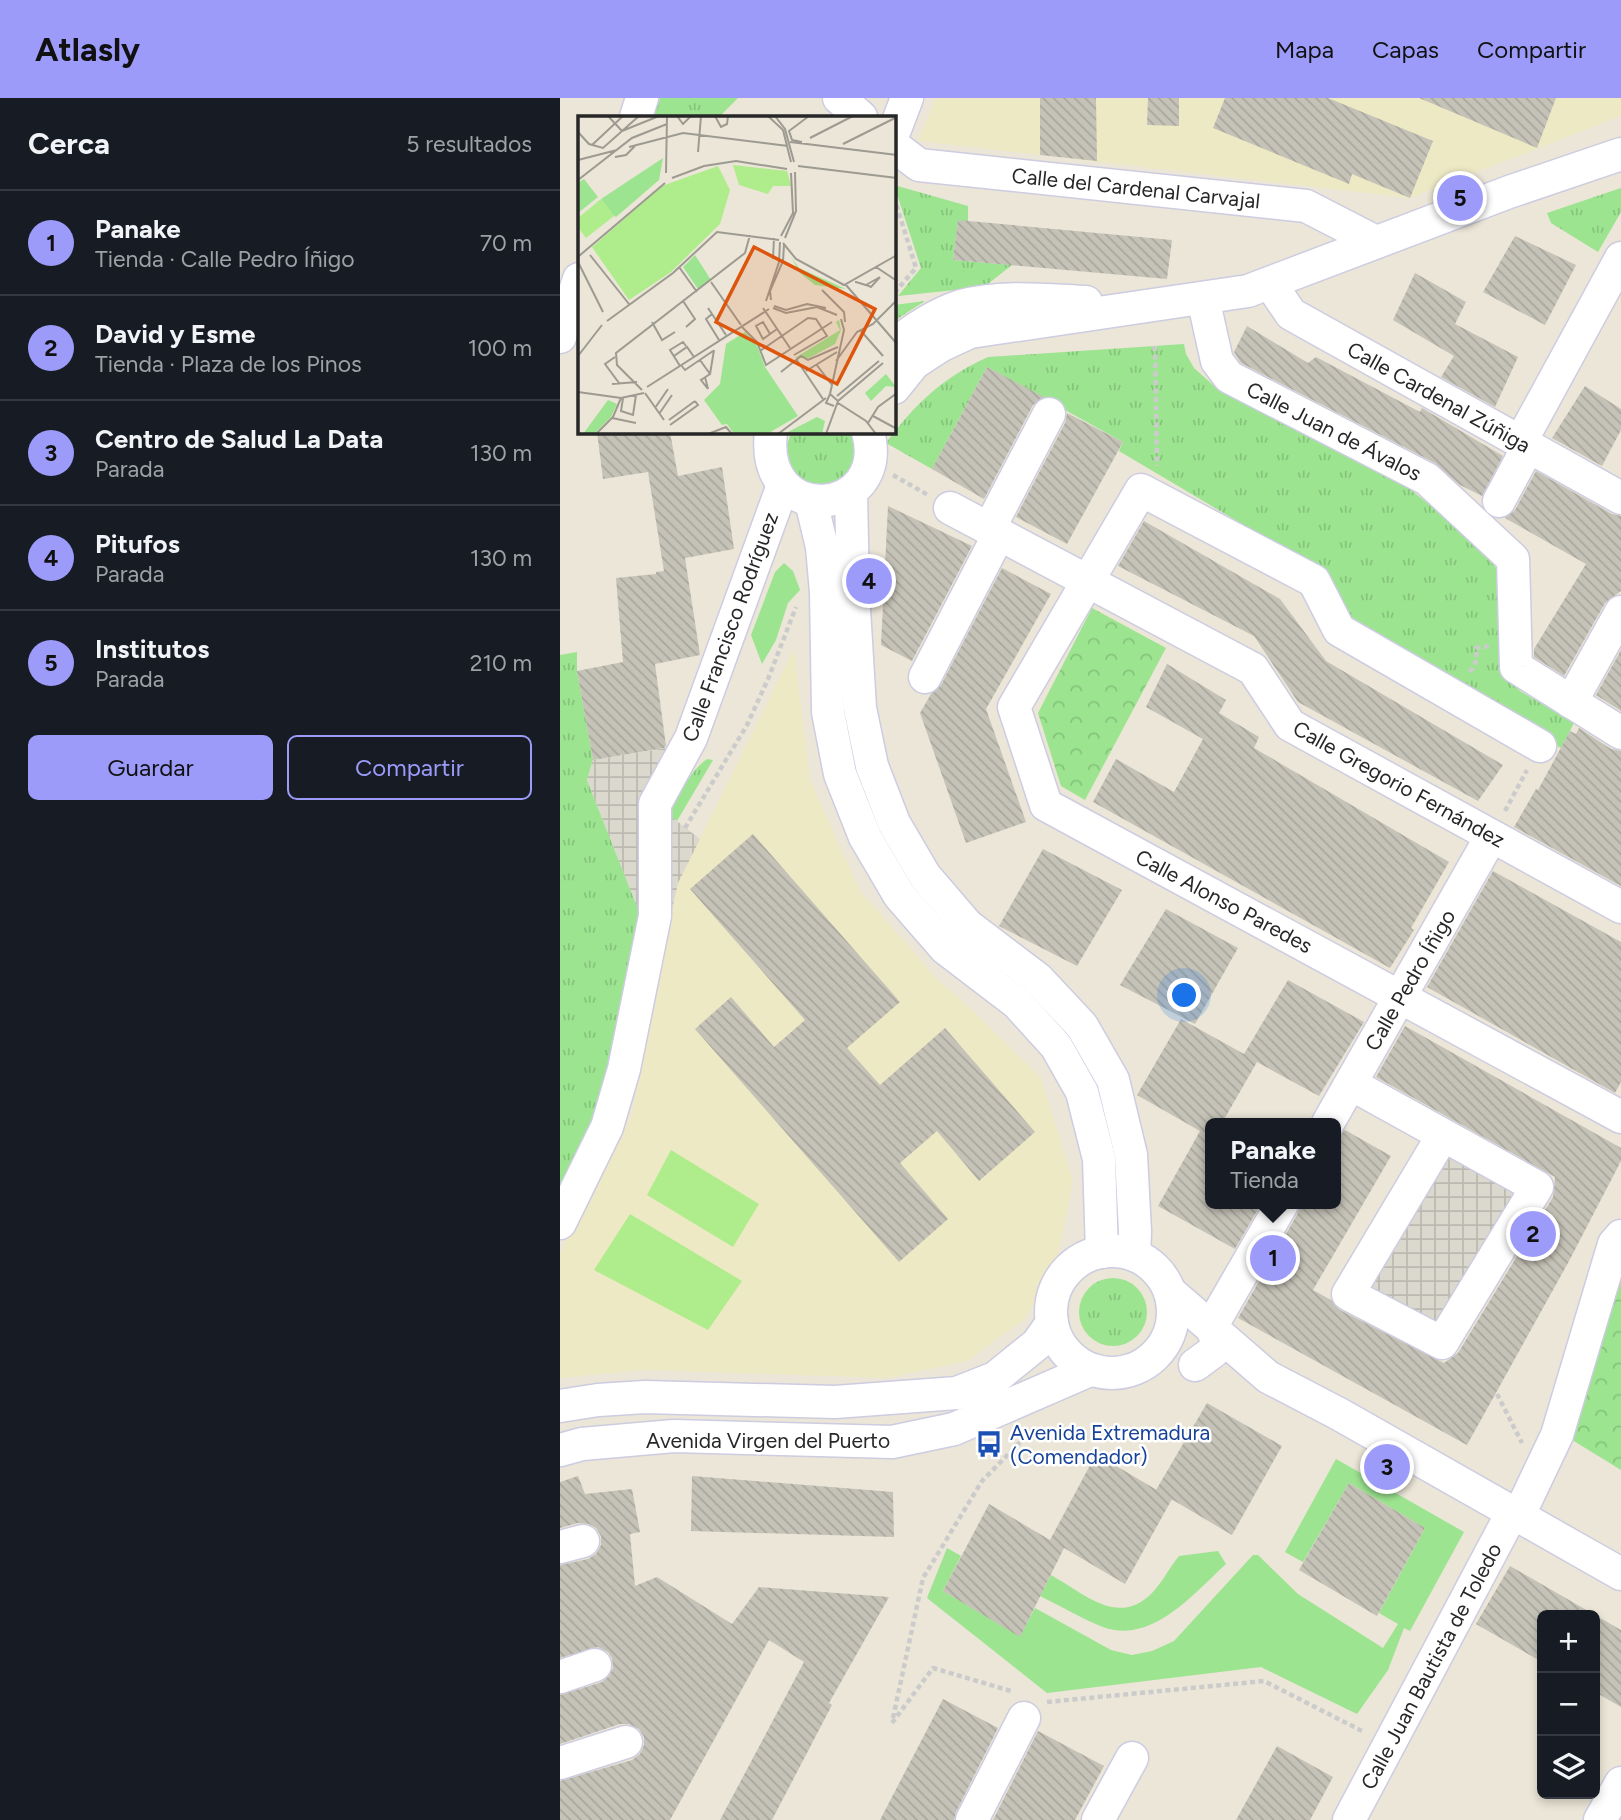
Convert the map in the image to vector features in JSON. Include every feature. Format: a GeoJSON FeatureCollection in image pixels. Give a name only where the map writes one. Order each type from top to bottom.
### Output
{"type":"FeatureCollection","features":[{"type":"Feature","properties":{"kind":"street"},"geometry":{"type":"LineString","coordinates":[[636,116],[642,98]]}},
{"type":"Feature","properties":{"kind":"street"},"geometry":{"type":"LineString","coordinates":[[839,98],[860,116]]}},
{"type":"Feature","properties":{"kind":"street"},"geometry":{"type":"LineString","coordinates":[[896,127],[907,98]]}},
{"type":"Feature","properties":{"kind":"street","name":"Calle del Cardenal Carvajal"},"geometry":{"type":"LineString","coordinates":[[896,148],[919,165],[1306,206],[1376,242]]}},
{"type":"Feature","properties":{"kind":"street"},"geometry":{"type":"LineString","coordinates":[[896,386],[914,363],[940,346],[970,332],[1248,291],[1509,192],[1621,154]]}},
{"type":"Feature","properties":{"kind":"street"},"geometry":{"type":"LineString","coordinates":[[1499,501],[1524,445],[1621,258]]}},
{"type":"Feature","properties":{"kind":"street"},"geometry":{"type":"LineString","coordinates":[[560,337],[578,282]]}},
{"type":"Feature","properties":{"kind":"street","name":"Calle Cardenal Zúñiga"},"geometry":{"type":"LineString","coordinates":[[1270,283],[1291,314],[1621,498]]}},
{"type":"Feature","properties":{"kind":"street"},"geometry":{"type":"LineString","coordinates":[[896,343],[923,323],[960,306],[1018,298],[1151,307]]}},
{"type":"Feature","properties":{"kind":"street","name":"Calle Juan de Ávalos"},"geometry":{"type":"LineString","coordinates":[[1203,298],[1217,361],[1229,377],[1427,479],[1513,559],[1516,667],[1621,733]]}},
{"type":"Feature","properties":{"kind":"street"},"geometry":{"type":"LineString","coordinates":[[925,677],[1049,414]]}},
{"type":"Feature","properties":{"kind":"street"},"geometry":{"type":"LineString","coordinates":[[766,436],[770,459],[783,485],[796,495],[811,501],[825,502],[851,492],[863,479],[869,448]]}},
{"type":"Feature","properties":{"kind":"street","name":"Calle Francisco Rodríguez"},"geometry":{"type":"LineString","coordinates":[[560,1223],[607,1127],[624,1069],[655,916],[655,804],[691,738],[783,485]]}},
{"type":"Feature","properties":{"kind":"street"},"geometry":{"type":"LineString","coordinates":[[851,492],[853,592],[860,708],[872,766],[894,823],[925,876],[967,925],[1038,979],[1082,1026],[1113,1080],[1130,1155],[1134,1255]]}},
{"type":"Feature","properties":{"kind":"street"},"geometry":{"type":"LineString","coordinates":[[1149,494],[1314,580],[1339,630],[1540,747]]}},
{"type":"Feature","properties":{"kind":"street","name":"Calle Alonso Paredes"},"geometry":{"type":"LineString","coordinates":[[1149,494],[1087,580],[1014,707],[1046,806],[1621,1117]]}},
{"type":"Feature","properties":{"kind":"street"},"geometry":{"type":"LineString","coordinates":[[811,501],[822,547],[826,592],[828,712],[840,775],[865,837],[899,895],[945,948],[1017,1003],[1056,1046],[1083,1092],[1099,1159],[1102,1252]]}},
{"type":"Feature","properties":{"kind":"street","name":"Calle Gregorio Fernández"},"geometry":{"type":"LineString","coordinates":[[950,508],[1253,669],[1290,726],[1621,907]]}},
{"type":"Feature","properties":{"kind":"street"},"geometry":{"type":"LineString","coordinates":[[1571,702],[1621,612]]}},
{"type":"Feature","properties":{"kind":"street","name":"Calle Pedro Íñigo"},"geometry":{"type":"LineString","coordinates":[[1331,1118],[1491,837]]}},
{"type":"Feature","properties":{"kind":"street"},"geometry":{"type":"LineString","coordinates":[[1351,1084],[1443,1135],[1536,1187],[1442,1343],[1348,1294],[1443,1135]]}},
{"type":"Feature","properties":{"kind":"street"},"geometry":{"type":"LineString","coordinates":[[1210,1327],[1279,1209]]}},
{"type":"Feature","properties":{"kind":"street","name":"Calle Juan Bautista de Toledo"},"geometry":{"type":"LineString","coordinates":[[1349,1820],[1539,1475],[1558,1435],[1614,1244],[1621,1236]]}},
{"type":"Feature","properties":{"kind":"street"},"geometry":{"type":"LineString","coordinates":[[1170,1292],[1173,1310],[1171,1328],[1164,1345],[1152,1359],[1139,1367],[1123,1373],[1090,1370],[1072,1359],[1059,1343],[1052,1323],[1051,1304],[1056,1285],[1068,1269],[1083,1258],[1102,1252],[1118,1251],[1134,1255],[1149,1264],[1161,1276],[1170,1292],[1268,1377],[1339,1414],[1621,1574]]}},
{"type":"Feature","properties":{"kind":"street","name":"Avenida Virgen del Puerto"},"geometry":{"type":"LineString","coordinates":[[560,1406],[598,1399],[645,1397],[835,1402],[957,1393],[995,1378],[1037,1344],[1052,1323]]}},
{"type":"Feature","properties":{"kind":"street"},"geometry":{"type":"LineString","coordinates":[[1195,1365],[1214,1351],[1217,1340],[1210,1327]]}},
{"type":"Feature","properties":{"kind":"street"},"geometry":{"type":"LineString","coordinates":[[1152,1359],[1268,1377]]}},
{"type":"Feature","properties":{"kind":"street","name":"Avenida Virgen del Puerto"},"geometry":{"type":"LineString","coordinates":[[560,1450],[582,1444],[674,1436],[892,1442],[954,1429],[1090,1370]]}},
{"type":"Feature","properties":{"kind":"street"},"geometry":{"type":"LineString","coordinates":[[560,1677],[595,1665]]}},
{"type":"Feature","properties":{"kind":"street"},"geometry":{"type":"LineString","coordinates":[[972,1820],[1027,1704]]}},
{"type":"Feature","properties":{"kind":"street"},"geometry":{"type":"LineString","coordinates":[[560,1763],[626,1742]]}},
{"type":"Feature","properties":{"kind":"street"},"geometry":{"type":"LineString","coordinates":[[1098,1820],[1132,1758]]}},
{"type":"Feature","properties":{"kind":"street"},"geometry":{"type":"LineString","coordinates":[[1600,1820],[1621,1783]]}},
{"type":"Feature","properties":{"kind":"path"},"geometry":{"type":"LineString","coordinates":[[896,203],[916,268],[896,291]]}},
{"type":"Feature","properties":{"kind":"path"},"geometry":{"type":"LineString","coordinates":[[1149,494],[1155,346]]}},
{"type":"Feature","properties":{"kind":"path"},"geometry":{"type":"LineString","coordinates":[[869,448],[950,508]]}},
{"type":"Feature","properties":{"kind":"path"},"geometry":{"type":"LineString","coordinates":[[685,828],[747,725],[797,603],[805,594],[826,592]]}},
{"type":"Feature","properties":{"kind":"path"},"geometry":{"type":"LineString","coordinates":[[1446,692],[1455,671],[1469,674],[1477,660],[1476,648],[1515,645]]}},
{"type":"Feature","properties":{"kind":"path"},"geometry":{"type":"LineString","coordinates":[[1491,837],[1540,747]]}},
{"type":"Feature","properties":{"kind":"path"},"geometry":{"type":"LineString","coordinates":[[1497,1394],[1539,1475]]}},
{"type":"Feature","properties":{"kind":"path"},"geometry":{"type":"LineString","coordinates":[[1038,1423],[982,1481],[923,1578],[892,1723],[933,1668],[1027,1704],[1264,1681],[1389,1745]]}},
{"type":"Feature","properties":{"kind":"shaded area"},"geometry":{"type":"Polygon","coordinates":[[[936,98],[1621,98],[1621,116],[1410,198],[918,141],[936,98]]]}},
{"type":"Feature","properties":{"kind":"shaded area"},"geometry":{"type":"Polygon","coordinates":[[[794,649],[810,780],[860,891],[940,982],[1041,1078],[1073,1181],[1055,1269],[1024,1320],[967,1361],[888,1378],[644,1370],[560,1378],[560,1253],[631,1116],[678,883],[794,649]]]}},
{"type":"Feature","properties":{"kind":"shaded area"},"geometry":{"type":"Polygon","coordinates":[[[666,748],[643,790],[655,804],[700,839],[678,883],[670,919],[640,914],[587,780],[593,760],[666,748]]]}},
{"type":"Feature","properties":{"kind":"shaded area"},"geometry":{"type":"Polygon","coordinates":[[[1439,1150],[1518,1181],[1522,1200],[1449,1324],[1431,1328],[1371,1292],[1366,1271],[1439,1150]]]}},
{"type":"Feature","properties":{"kind":"green space"},"geometry":{"type":"Polygon","coordinates":[[[660,98],[738,98],[720,116],[654,116],[660,98]]]}},
{"type":"Feature","properties":{"kind":"green space"},"geometry":{"type":"Polygon","coordinates":[[[896,186],[968,206],[968,222],[958,221],[953,260],[1012,265],[984,287],[898,296],[921,268],[896,186]]]}},
{"type":"Feature","properties":{"kind":"green space"},"geometry":{"type":"Polygon","coordinates":[[[1621,188],[1621,212],[1598,252],[1551,223],[1547,213],[1621,188]]]}},
{"type":"Feature","properties":{"kind":"green space"},"geometry":{"type":"Polygon","coordinates":[[[925,301],[896,320],[896,305],[925,301]]]}},
{"type":"Feature","properties":{"kind":"green space"},"geometry":{"type":"Polygon","coordinates":[[[1184,344],[1194,368],[1221,392],[1406,486],[1498,570],[1506,676],[1520,691],[1574,723],[1561,748],[1342,619],[1318,569],[1119,451],[1123,442],[987,367],[932,469],[886,443],[931,393],[957,374],[988,357],[1184,344]]]}},
{"type":"Feature","properties":{"kind":"green space"},"geometry":{"type":"Polygon","coordinates":[[[791,434],[851,434],[854,456],[844,478],[832,485],[819,486],[806,482],[796,474],[788,462],[787,448],[791,434]]]}},
{"type":"Feature","properties":{"kind":"green space"},"geometry":{"type":"Polygon","coordinates":[[[784,563],[793,571],[800,590],[788,603],[776,640],[762,664],[751,635],[775,572],[784,563]]]}},
{"type":"Feature","properties":{"kind":"green space"},"geometry":{"type":"Polygon","coordinates":[[[1092,608],[1166,648],[1085,800],[1061,786],[1038,713],[1092,608]]]}},
{"type":"Feature","properties":{"kind":"green space"},"geometry":{"type":"Polygon","coordinates":[[[577,652],[577,671],[593,760],[587,780],[640,914],[605,1104],[560,1209],[560,655],[577,652]]]}},
{"type":"Feature","properties":{"kind":"green space"},"geometry":{"type":"Polygon","coordinates":[[[707,759],[713,760],[677,821],[668,815],[690,777],[707,759]]]}},
{"type":"Feature","properties":{"kind":"green space"},"geometry":{"type":"Polygon","coordinates":[[[671,1150],[759,1204],[733,1247],[647,1195],[671,1150]]]}},
{"type":"Feature","properties":{"kind":"green space"},"geometry":{"type":"Polygon","coordinates":[[[630,1214],[742,1281],[708,1330],[594,1270],[630,1214]]]}},
{"type":"Feature","properties":{"kind":"green space"},"geometry":{"type":"Polygon","coordinates":[[[1621,1260],[1621,1470],[1569,1438],[1621,1260]]]}},
{"type":"Feature","properties":{"kind":"green space"},"geometry":{"type":"Polygon","coordinates":[[[1113,1278],[1126,1281],[1137,1288],[1144,1299],[1147,1312],[1144,1325],[1137,1336],[1126,1343],[1113,1346],[1100,1343],[1089,1336],[1082,1325],[1079,1312],[1082,1299],[1089,1288],[1100,1281],[1113,1278]]]}},
{"type":"Feature","properties":{"kind":"green space"},"geometry":{"type":"Polygon","coordinates":[[[1336,1459],[1464,1532],[1410,1631],[1404,1628],[1388,1670],[1357,1714],[1261,1667],[1047,1693],[927,1598],[947,1548],[961,1556],[943,1591],[1020,1636],[1035,1608],[1111,1650],[1132,1655],[1152,1651],[1174,1641],[1253,1555],[1258,1555],[1298,1594],[1383,1648],[1398,1624],[1379,1613],[1425,1528],[1349,1483],[1303,1562],[1285,1552],[1336,1459]]]}},
{"type":"Feature","properties":{"kind":"green space"},"geometry":{"type":"Polygon","coordinates":[[[1218,1551],[1226,1564],[1171,1613],[1138,1629],[1121,1631],[1103,1627],[1040,1596],[1051,1575],[1102,1604],[1128,1607],[1153,1592],[1179,1556],[1218,1551]]]}},
{"type":"Feature","properties":{"kind":"building"},"geometry":{"type":"Polygon","coordinates":[[[1040,98],[1096,98],[1097,161],[1040,155],[1040,98]]]}},
{"type":"Feature","properties":{"kind":"building"},"geometry":{"type":"Polygon","coordinates":[[[1148,98],[1179,98],[1179,126],[1147,125],[1148,98]]]}},
{"type":"Feature","properties":{"kind":"building"},"geometry":{"type":"Polygon","coordinates":[[[1225,98],[1328,98],[1433,141],[1410,198],[1352,174],[1349,184],[1213,128],[1225,98]]]}},
{"type":"Feature","properties":{"kind":"building"},"geometry":{"type":"Polygon","coordinates":[[[1419,98],[1556,98],[1537,148],[1419,98]]]}},
{"type":"Feature","properties":{"kind":"building"},"geometry":{"type":"Polygon","coordinates":[[[958,220],[1172,240],[1167,279],[953,260],[958,220]]]}},
{"type":"Feature","properties":{"kind":"building"},"geometry":{"type":"Polygon","coordinates":[[[1515,236],[1576,265],[1545,325],[1483,292],[1515,236]]]}},
{"type":"Feature","properties":{"kind":"building"},"geometry":{"type":"Polygon","coordinates":[[[1415,273],[1466,302],[1455,324],[1518,357],[1495,407],[1441,377],[1454,356],[1393,320],[1415,273]]]}},
{"type":"Feature","properties":{"kind":"building"},"geometry":{"type":"Polygon","coordinates":[[[1247,326],[1308,363],[1316,357],[1420,412],[1422,408],[1503,456],[1482,496],[1460,485],[1435,463],[1241,363],[1234,352],[1247,326]]]}},
{"type":"Feature","properties":{"kind":"building"},"geometry":{"type":"Polygon","coordinates":[[[987,367],[1044,397],[1033,405],[984,499],[932,469],[987,367]]]}},
{"type":"Feature","properties":{"kind":"building"},"geometry":{"type":"Polygon","coordinates":[[[1585,386],[1621,409],[1621,430],[1602,466],[1552,438],[1585,386]]]}},
{"type":"Feature","properties":{"kind":"building"},"geometry":{"type":"Polygon","coordinates":[[[1067,413],[1123,442],[1067,544],[1016,517],[1065,423],[1067,413]]]}},
{"type":"Feature","properties":{"kind":"building"},"geometry":{"type":"Polygon","coordinates":[[[597,434],[670,434],[678,476],[722,467],[734,549],[685,558],[700,655],[655,664],[666,746],[593,760],[577,671],[623,662],[616,578],[664,571],[648,472],[603,479],[597,434]]]}},
{"type":"Feature","properties":{"kind":"building"},"geometry":{"type":"Polygon","coordinates":[[[1536,471],[1612,514],[1621,516],[1621,591],[1605,603],[1564,676],[1534,657],[1534,649],[1586,564],[1505,518],[1515,510],[1536,471]]]}},
{"type":"Feature","properties":{"kind":"building"},"geometry":{"type":"Polygon","coordinates":[[[888,506],[972,546],[912,661],[881,645],[888,506]]]}},
{"type":"Feature","properties":{"kind":"building"},"geometry":{"type":"Polygon","coordinates":[[[1144,521],[1280,599],[1326,661],[1503,765],[1478,801],[1298,702],[1254,636],[1118,566],[1144,521]]]}},
{"type":"Feature","properties":{"kind":"building"},"geometry":{"type":"Polygon","coordinates":[[[1002,568],[1051,594],[986,709],[1026,822],[966,843],[920,713],[931,694],[941,685],[1002,568]]]}},
{"type":"Feature","properties":{"kind":"building"},"geometry":{"type":"Polygon","coordinates":[[[1621,650],[1621,711],[1596,695],[1621,650]]]}},
{"type":"Feature","properties":{"kind":"building"},"geometry":{"type":"Polygon","coordinates":[[[1167,664],[1226,700],[1219,713],[1259,737],[1254,748],[1449,862],[1411,928],[1414,930],[1390,968],[1093,802],[1116,759],[1174,792],[1203,739],[1146,707],[1167,664]]]}},
{"type":"Feature","properties":{"kind":"building"},"geometry":{"type":"Polygon","coordinates":[[[1579,728],[1611,749],[1621,751],[1621,886],[1514,827],[1570,731],[1576,734],[1579,728]]]}},
{"type":"Feature","properties":{"kind":"building"},"geometry":{"type":"Polygon","coordinates":[[[753,834],[900,1002],[847,1048],[880,1085],[945,1028],[1035,1132],[979,1181],[937,1131],[900,1163],[948,1219],[899,1262],[695,1029],[731,997],[774,1047],[805,1020],[690,889],[753,834]]]}},
{"type":"Feature","properties":{"kind":"building"},"geometry":{"type":"Polygon","coordinates":[[[1043,849],[1122,890],[1077,966],[999,926],[1043,849]]]}},
{"type":"Feature","properties":{"kind":"building"},"geometry":{"type":"Polygon","coordinates":[[[1493,871],[1621,942],[1621,1082],[1615,1093],[1427,987],[1493,871]]]}},
{"type":"Feature","properties":{"kind":"building"},"geometry":{"type":"Polygon","coordinates":[[[1166,909],[1238,948],[1195,1024],[1120,985],[1166,909]]]}},
{"type":"Feature","properties":{"kind":"building"},"geometry":{"type":"Polygon","coordinates":[[[1288,980],[1364,1022],[1319,1096],[1257,1062],[1225,1118],[1205,1118],[1205,1209],[1258,1209],[1235,1249],[1158,1206],[1200,1131],[1137,1095],[1181,1019],[1244,1054],[1288,980]]]}},
{"type":"Feature","properties":{"kind":"building"},"geometry":{"type":"Polygon","coordinates":[[[1405,1026],[1621,1148],[1621,1161],[1467,1445],[1238,1318],[1299,1209],[1341,1209],[1341,1134],[1345,1130],[1391,1156],[1313,1290],[1331,1300],[1340,1310],[1444,1363],[1458,1353],[1553,1197],[1555,1177],[1376,1077],[1405,1026]]]}},
{"type":"Feature","properties":{"kind":"building"},"geometry":{"type":"Polygon","coordinates":[[[1207,1403],[1282,1446],[1232,1535],[1156,1490],[1207,1403]]]}},
{"type":"Feature","properties":{"kind":"building"},"geometry":{"type":"Polygon","coordinates":[[[1096,1454],[1172,1499],[1125,1584],[1064,1548],[1020,1637],[943,1591],[989,1504],[1050,1540],[1096,1454]]]}},
{"type":"Feature","properties":{"kind":"building"},"geometry":{"type":"Polygon","coordinates":[[[578,1476],[585,1494],[632,1489],[640,1532],[630,1534],[635,1586],[657,1577],[732,1624],[759,1587],[889,1597],[829,1703],[832,1705],[772,1820],[720,1820],[804,1662],[769,1640],[670,1820],[560,1820],[560,1781],[632,1760],[640,1754],[644,1745],[644,1737],[639,1729],[629,1724],[620,1724],[560,1744],[560,1695],[602,1682],[613,1668],[608,1652],[598,1647],[560,1658],[560,1565],[588,1559],[596,1554],[601,1545],[601,1536],[596,1528],[589,1524],[578,1523],[560,1528],[560,1482],[578,1476]]]}},
{"type":"Feature","properties":{"kind":"building"},"geometry":{"type":"Polygon","coordinates":[[[692,1476],[893,1492],[894,1537],[691,1531],[692,1476]]]}},
{"type":"Feature","properties":{"kind":"building"},"geometry":{"type":"Polygon","coordinates":[[[1349,1483],[1425,1528],[1377,1616],[1299,1570],[1349,1483]]]}},
{"type":"Feature","properties":{"kind":"building"},"geometry":{"type":"Polygon","coordinates":[[[1510,1566],[1586,1610],[1537,1610],[1537,1659],[1476,1624],[1510,1566]]]}},
{"type":"Feature","properties":{"kind":"building"},"geometry":{"type":"Polygon","coordinates":[[[1600,1618],[1621,1630],[1621,1707],[1600,1695],[1600,1618]]]}},
{"type":"Feature","properties":{"kind":"building"},"geometry":{"type":"Polygon","coordinates":[[[943,1699],[998,1728],[954,1820],[880,1820],[943,1699]]]}},
{"type":"Feature","properties":{"kind":"building"},"geometry":{"type":"Polygon","coordinates":[[[1038,1731],[1104,1766],[1075,1820],[993,1820],[1038,1731]]]}},
{"type":"Feature","properties":{"kind":"building"},"geometry":{"type":"Polygon","coordinates":[[[1277,1746],[1333,1777],[1310,1820],[1236,1820],[1277,1746]]]}},
{"type":"Feature","properties":{"kind":"place","name":"Institutos"},"geometry":{"type":"Point","coordinates":[1460,198]}},
{"type":"Feature","properties":{"kind":"place","name":"Pitufos"},"geometry":{"type":"Point","coordinates":[869,581]}},
{"type":"Feature","properties":{"kind":"place","name":"David y Esme"},"geometry":{"type":"Point","coordinates":[1533,1234]}},
{"type":"Feature","properties":{"kind":"place","name":"Panake"},"geometry":{"type":"Point","coordinates":[1273,1258]}},
{"type":"Feature","properties":{"kind":"place","name":"Avenida Extremadura (Comendador)"},"geometry":{"type":"Point","coordinates":[989,1444]}},
{"type":"Feature","properties":{"kind":"place","name":"Centro de Salud La Data"},"geometry":{"type":"Point","coordinates":[1387,1467]}}]}
